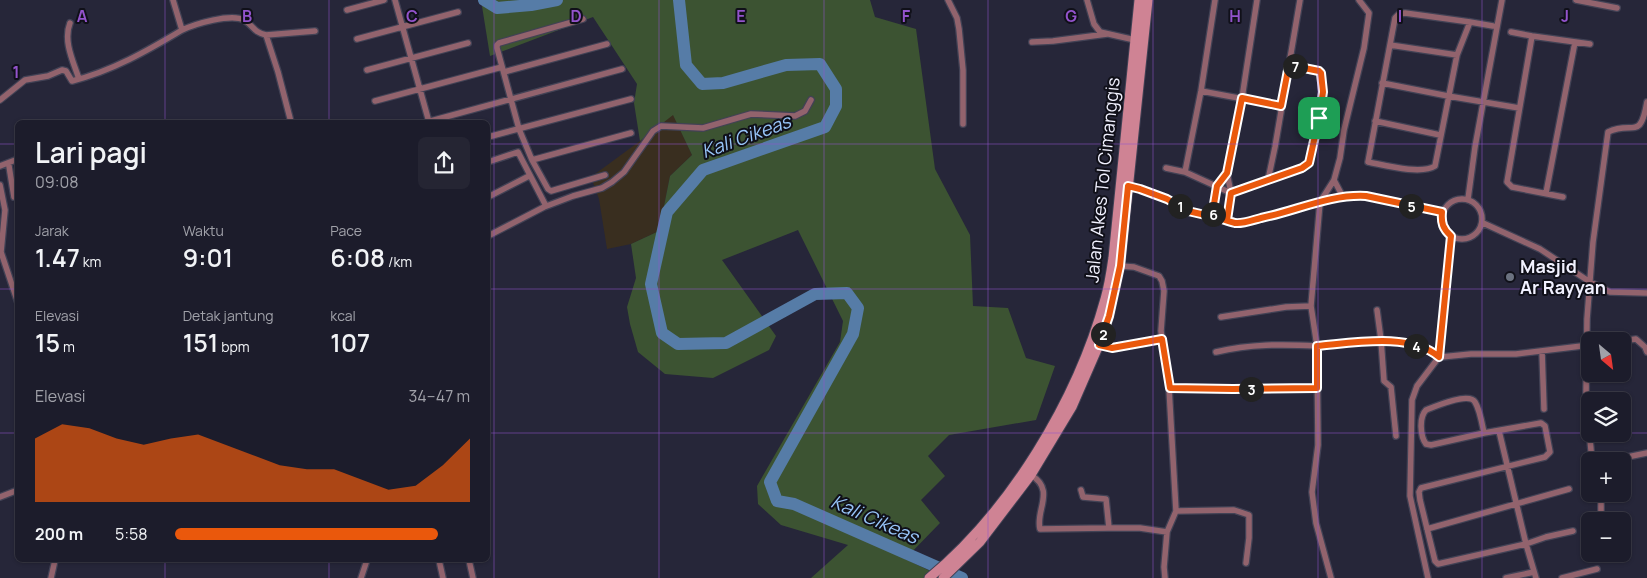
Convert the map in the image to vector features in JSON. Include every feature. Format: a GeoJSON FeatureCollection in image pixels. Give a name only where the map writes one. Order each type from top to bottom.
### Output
{"type":"FeatureCollection","features":[{"type":"Feature","properties":{"kind":"main road","name":"Jalan Akes Tol Cimanggis"},"geometry":{"type":"LineString","coordinates":[[943,578],[970,546],[1025,470],[1064,405],[1094,349],[1113,258],[1139,0]]}},
{"type":"Feature","properties":{"kind":"main road","name":"Jalan Akes Tol Cimanggis"},"geometry":{"type":"LineString","coordinates":[[928,578],[995,524],[1031,475],[1072,407],[1109,316],[1120,266],[1148,0]]}},
{"type":"Feature","properties":{"kind":"street"},"geometry":{"type":"LineString","coordinates":[[173,0],[182,30]]}},
{"type":"Feature","properties":{"kind":"street"},"geometry":{"type":"LineString","coordinates":[[347,10],[384,0]]}},
{"type":"Feature","properties":{"kind":"street"},"geometry":{"type":"LineString","coordinates":[[395,0],[427,120]]}},
{"type":"Feature","properties":{"kind":"street"},"geometry":{"type":"LineString","coordinates":[[948,0],[957,18],[959,29],[963,124]]}},
{"type":"Feature","properties":{"kind":"street"},"geometry":{"type":"LineString","coordinates":[[1087,0],[1095,27],[1100,32],[1135,40]]}},
{"type":"Feature","properties":{"kind":"street"},"geometry":{"type":"LineString","coordinates":[[1185,172],[1201,91],[1215,0]]}},
{"type":"Feature","properties":{"kind":"street"},"geometry":{"type":"LineString","coordinates":[[1227,220],[1231,193],[1227,173],[1242,98],[1257,0]]}},
{"type":"Feature","properties":{"kind":"street"},"geometry":{"type":"LineString","coordinates":[[1268,180],[1300,0]]}},
{"type":"Feature","properties":{"kind":"street"},"geometry":{"type":"LineString","coordinates":[[1331,578],[1316,523],[1312,492],[1318,446],[1317,346],[1311,306],[1320,202],[1334,180],[1364,48],[1369,13],[1359,0]]}},
{"type":"Feature","properties":{"kind":"street"},"geometry":{"type":"LineString","coordinates":[[1468,199],[1475,147],[1502,0]]}},
{"type":"Feature","properties":{"kind":"street"},"geometry":{"type":"LineString","coordinates":[[1576,0],[1617,8]]}},
{"type":"Feature","properties":{"kind":"street"},"geometry":{"type":"LineString","coordinates":[[357,40],[458,12]]}},
{"type":"Feature","properties":{"kind":"street"},"geometry":{"type":"LineString","coordinates":[[1470,22],[1457,55],[1435,166],[1429,169],[1413,169],[1368,162],[1395,18],[1399,14],[1405,13],[1470,22],[1493,26]]}},
{"type":"Feature","properties":{"kind":"street"},"geometry":{"type":"LineString","coordinates":[[0,100],[25,80],[48,76],[59,70],[65,70],[71,80],[95,74],[129,60],[197,23],[239,19],[245,21],[258,33],[266,35],[315,31]]}},
{"type":"Feature","properties":{"kind":"street"},"geometry":{"type":"LineString","coordinates":[[583,19],[499,43],[496,48],[519,129],[532,160],[550,190],[604,174]]}},
{"type":"Feature","properties":{"kind":"street"},"geometry":{"type":"LineString","coordinates":[[70,23],[67,37],[72,60],[79,79]]}},
{"type":"Feature","properties":{"kind":"street"},"geometry":{"type":"LineString","coordinates":[[1511,32],[1590,44]]}},
{"type":"Feature","properties":{"kind":"street"},"geometry":{"type":"LineString","coordinates":[[1032,42],[1053,42],[1107,34]]}},
{"type":"Feature","properties":{"kind":"street"},"geometry":{"type":"LineString","coordinates":[[266,35],[290,120]]}},
{"type":"Feature","properties":{"kind":"street"},"geometry":{"type":"LineString","coordinates":[[1532,36],[1507,182],[1512,187],[1563,197]]}},
{"type":"Feature","properties":{"kind":"street"},"geometry":{"type":"LineString","coordinates":[[1546,193],[1575,42]]}},
{"type":"Feature","properties":{"kind":"street"},"geometry":{"type":"LineString","coordinates":[[367,70],[468,43]]}},
{"type":"Feature","properties":{"kind":"street"},"geometry":{"type":"LineString","coordinates":[[375,100],[607,44]]}},
{"type":"Feature","properties":{"kind":"street"},"geometry":{"type":"LineString","coordinates":[[1390,46],[1457,55]]}},
{"type":"Feature","properties":{"kind":"street"},"geometry":{"type":"LineString","coordinates":[[1166,168],[1185,172],[1231,193],[1302,168],[1309,163],[1323,92],[1321,73],[1289,65]]}},
{"type":"Feature","properties":{"kind":"street"},"geometry":{"type":"LineString","coordinates":[[435,120],[622,69]]}},
{"type":"Feature","properties":{"kind":"street"},"geometry":{"type":"LineString","coordinates":[[1382,83],[1519,108]]}},
{"type":"Feature","properties":{"kind":"street"},"geometry":{"type":"LineString","coordinates":[[1201,91],[1281,106]]}},
{"type":"Feature","properties":{"kind":"street"},"geometry":{"type":"LineString","coordinates":[[490,136],[631,99]]}},
{"type":"Feature","properties":{"kind":"street"},"geometry":{"type":"LineString","coordinates":[[490,235],[546,206],[602,188],[612,182],[624,172],[653,131],[661,126],[703,128],[751,114],[795,116],[805,111],[811,100]]}},
{"type":"Feature","properties":{"kind":"street"},"geometry":{"type":"LineString","coordinates":[[1588,332],[1587,319],[1592,242],[1608,132],[1617,128],[1634,129],[1639,127],[1644,117],[1647,102]]}},
{"type":"Feature","properties":{"kind":"street"},"geometry":{"type":"LineString","coordinates":[[1375,121],[1440,135]]}},
{"type":"Feature","properties":{"kind":"street"},"geometry":{"type":"LineString","coordinates":[[532,160],[631,134]]}},
{"type":"Feature","properties":{"kind":"street"},"geometry":{"type":"LineString","coordinates":[[490,161],[518,152],[546,206]]}},
{"type":"Feature","properties":{"kind":"street"},"geometry":{"type":"LineString","coordinates":[[0,166],[15,160]]}},
{"type":"Feature","properties":{"kind":"street"},"geometry":{"type":"LineString","coordinates":[[15,170],[10,169],[15,192]]}},
{"type":"Feature","properties":{"kind":"street"},"geometry":{"type":"LineString","coordinates":[[1212,216],[1217,186],[1227,173]]}},
{"type":"Feature","properties":{"kind":"street"},"geometry":{"type":"LineString","coordinates":[[490,196],[530,176]]}},
{"type":"Feature","properties":{"kind":"street"},"geometry":{"type":"LineString","coordinates":[[1334,180],[1343,197]]}},
{"type":"Feature","properties":{"kind":"street"},"geometry":{"type":"LineString","coordinates":[[0,185],[5,210],[1,252],[15,294]]}},
{"type":"Feature","properties":{"kind":"street"},"geometry":{"type":"LineString","coordinates":[[1128,186],[1167,199],[1188,211],[1235,223],[1273,216],[1343,197],[1366,196],[1442,212]]}},
{"type":"Feature","properties":{"kind":"street"},"geometry":{"type":"LineString","coordinates":[[3,199],[15,197]]}},
{"type":"Feature","properties":{"kind":"street"},"geometry":{"type":"LineString","coordinates":[[1468,199],[1475,203],[1480,210],[1482,223],[1476,233],[1469,238],[1460,239],[1451,236],[1444,230],[1441,221],[1442,212],[1452,200],[1468,199]]}},
{"type":"Feature","properties":{"kind":"street"},"geometry":{"type":"LineString","coordinates":[[1482,223],[1540,249],[1590,282],[1610,292],[1647,293]]}},
{"type":"Feature","properties":{"kind":"street"},"geometry":{"type":"LineString","coordinates":[[1428,578],[1410,496],[1412,400],[1416,386],[1439,357],[1451,236]]}},
{"type":"Feature","properties":{"kind":"street"},"geometry":{"type":"LineString","coordinates":[[1120,266],[1134,267],[1159,276],[1164,292],[1161,330],[1170,388],[1176,511],[1167,532],[1165,578]]}},
{"type":"Feature","properties":{"kind":"street"},"geometry":{"type":"LineString","coordinates":[[1221,317],[1286,307],[1311,306]]}},
{"type":"Feature","properties":{"kind":"street"},"geometry":{"type":"LineString","coordinates":[[1377,310],[1384,381],[1391,387],[1396,436]]}},
{"type":"Feature","properties":{"kind":"street"},"geometry":{"type":"LineString","coordinates":[[1094,349],[1112,348],[1162,339]]}},
{"type":"Feature","properties":{"kind":"street"},"geometry":{"type":"LineString","coordinates":[[1631,340],[1636,339],[1646,349]]}},
{"type":"Feature","properties":{"kind":"street"},"geometry":{"type":"LineString","coordinates":[[1216,352],[1248,346],[1280,344],[1317,346],[1381,340],[1399,342],[1431,350],[1439,357],[1471,354],[1516,354],[1581,346]]}},
{"type":"Feature","properties":{"kind":"street"},"geometry":{"type":"LineString","coordinates":[[1542,351],[1544,409]]}},
{"type":"Feature","properties":{"kind":"street"},"geometry":{"type":"LineString","coordinates":[[1587,382],[1586,396],[1591,452]]}},
{"type":"Feature","properties":{"kind":"street"},"geometry":{"type":"LineString","coordinates":[[1170,388],[1317,388]]}},
{"type":"Feature","properties":{"kind":"street"},"geometry":{"type":"LineString","coordinates":[[1484,433],[1476,403],[1470,398],[1463,398],[1422,413],[1423,440],[1426,444],[1431,445],[1541,423],[1545,426],[1550,452],[1548,455],[1421,488],[1419,492],[1420,500],[1433,554],[1438,564],[1573,531]]}},
{"type":"Feature","properties":{"kind":"street"},"geometry":{"type":"LineString","coordinates":[[1499,431],[1535,575],[1506,578]]}},
{"type":"Feature","properties":{"kind":"street"},"geometry":{"type":"LineString","coordinates":[[1631,456],[1647,453]]}},
{"type":"Feature","properties":{"kind":"street"},"geometry":{"type":"LineString","coordinates":[[1031,475],[1038,480],[1042,488],[1040,529],[1140,528],[1167,532]]}},
{"type":"Feature","properties":{"kind":"street"},"geometry":{"type":"LineString","coordinates":[[1428,529],[1569,489]]}},
{"type":"Feature","properties":{"kind":"street"},"geometry":{"type":"LineString","coordinates":[[1081,490],[1083,497],[1106,499],[1109,528]]}},
{"type":"Feature","properties":{"kind":"street"},"geometry":{"type":"LineString","coordinates":[[0,497],[15,491]]}},
{"type":"Feature","properties":{"kind":"street"},"geometry":{"type":"LineString","coordinates":[[1176,511],[1234,510],[1249,515],[1246,564]]}},
{"type":"Feature","properties":{"kind":"street"},"geometry":{"type":"LineString","coordinates":[[51,578],[55,562]]}},
{"type":"Feature","properties":{"kind":"street"},"geometry":{"type":"LineString","coordinates":[[361,578],[366,562]]}},
{"type":"Feature","properties":{"kind":"street"},"geometry":{"type":"LineString","coordinates":[[439,562],[443,578]]}},
{"type":"Feature","properties":{"kind":"street"},"geometry":{"type":"LineString","coordinates":[[469,562],[473,578]]}},
{"type":"Feature","properties":{"kind":"street"},"geometry":{"type":"LineString","coordinates":[[1562,578],[1582,575],[1597,569]]}},
{"type":"Feature","properties":{"kind":"shaded area"},"geometry":{"type":"Polygon","coordinates":[[[673,114],[692,155],[670,176],[659,231],[631,244],[607,249],[599,199],[591,177],[673,114]]]}},
{"type":"Feature","properties":{"kind":"green space"},"geometry":{"type":"Polygon","coordinates":[[[481,0],[870,0],[875,17],[916,29],[935,169],[970,235],[973,306],[1008,308],[1026,358],[1055,366],[1036,420],[949,435],[928,456],[945,476],[921,500],[940,523],[905,559],[945,578],[811,578],[848,545],[781,525],[758,504],[757,486],[840,342],[843,321],[798,230],[722,260],[776,336],[769,350],[713,378],[665,374],[638,352],[627,307],[636,278],[631,244],[659,231],[670,176],[692,155],[673,115],[640,141],[634,103],[637,84],[593,17],[490,56],[481,0]]]}},
{"type":"Feature","properties":{"kind":"waterway","name":"Kali Cikeas"},"geometry":{"type":"LineString","coordinates":[[484,0],[497,8],[531,5],[557,0]]}},
{"type":"Feature","properties":{"kind":"waterway","name":"Kali Cikeas"},"geometry":{"type":"LineString","coordinates":[[679,0],[686,65],[702,84],[723,83],[786,65],[820,64],[836,89],[836,106],[825,127],[703,170],[667,212],[651,284],[662,333],[678,344],[726,343],[815,294],[847,293],[858,308],[853,334],[770,482],[777,501],[794,504],[962,578]]}},
{"type":"Feature","properties":{"kind":"place","name":"Masjid Ar Rayyan"},"geometry":{"type":"Point","coordinates":[1510,277]}},
{"type":"Feature","properties":{"kind":"route"},"geometry":{"type":"LineString","coordinates":[[1319,118],[1309,163],[1302,168],[1231,193],[1227,220],[1188,211],[1167,199],[1128,186],[1120,266],[1109,316],[1099,345],[1112,348],[1162,339],[1170,388],[1317,388],[1317,346],[1381,340],[1399,342],[1431,350],[1439,357],[1451,236],[1444,230],[1441,221],[1442,212],[1366,196],[1346,196],[1244,222],[1235,223],[1227,220],[1212,216],[1217,186],[1227,173],[1242,98],[1281,106],[1289,65],[1319,71],[1321,73],[1323,92],[1319,118]]}}]}
